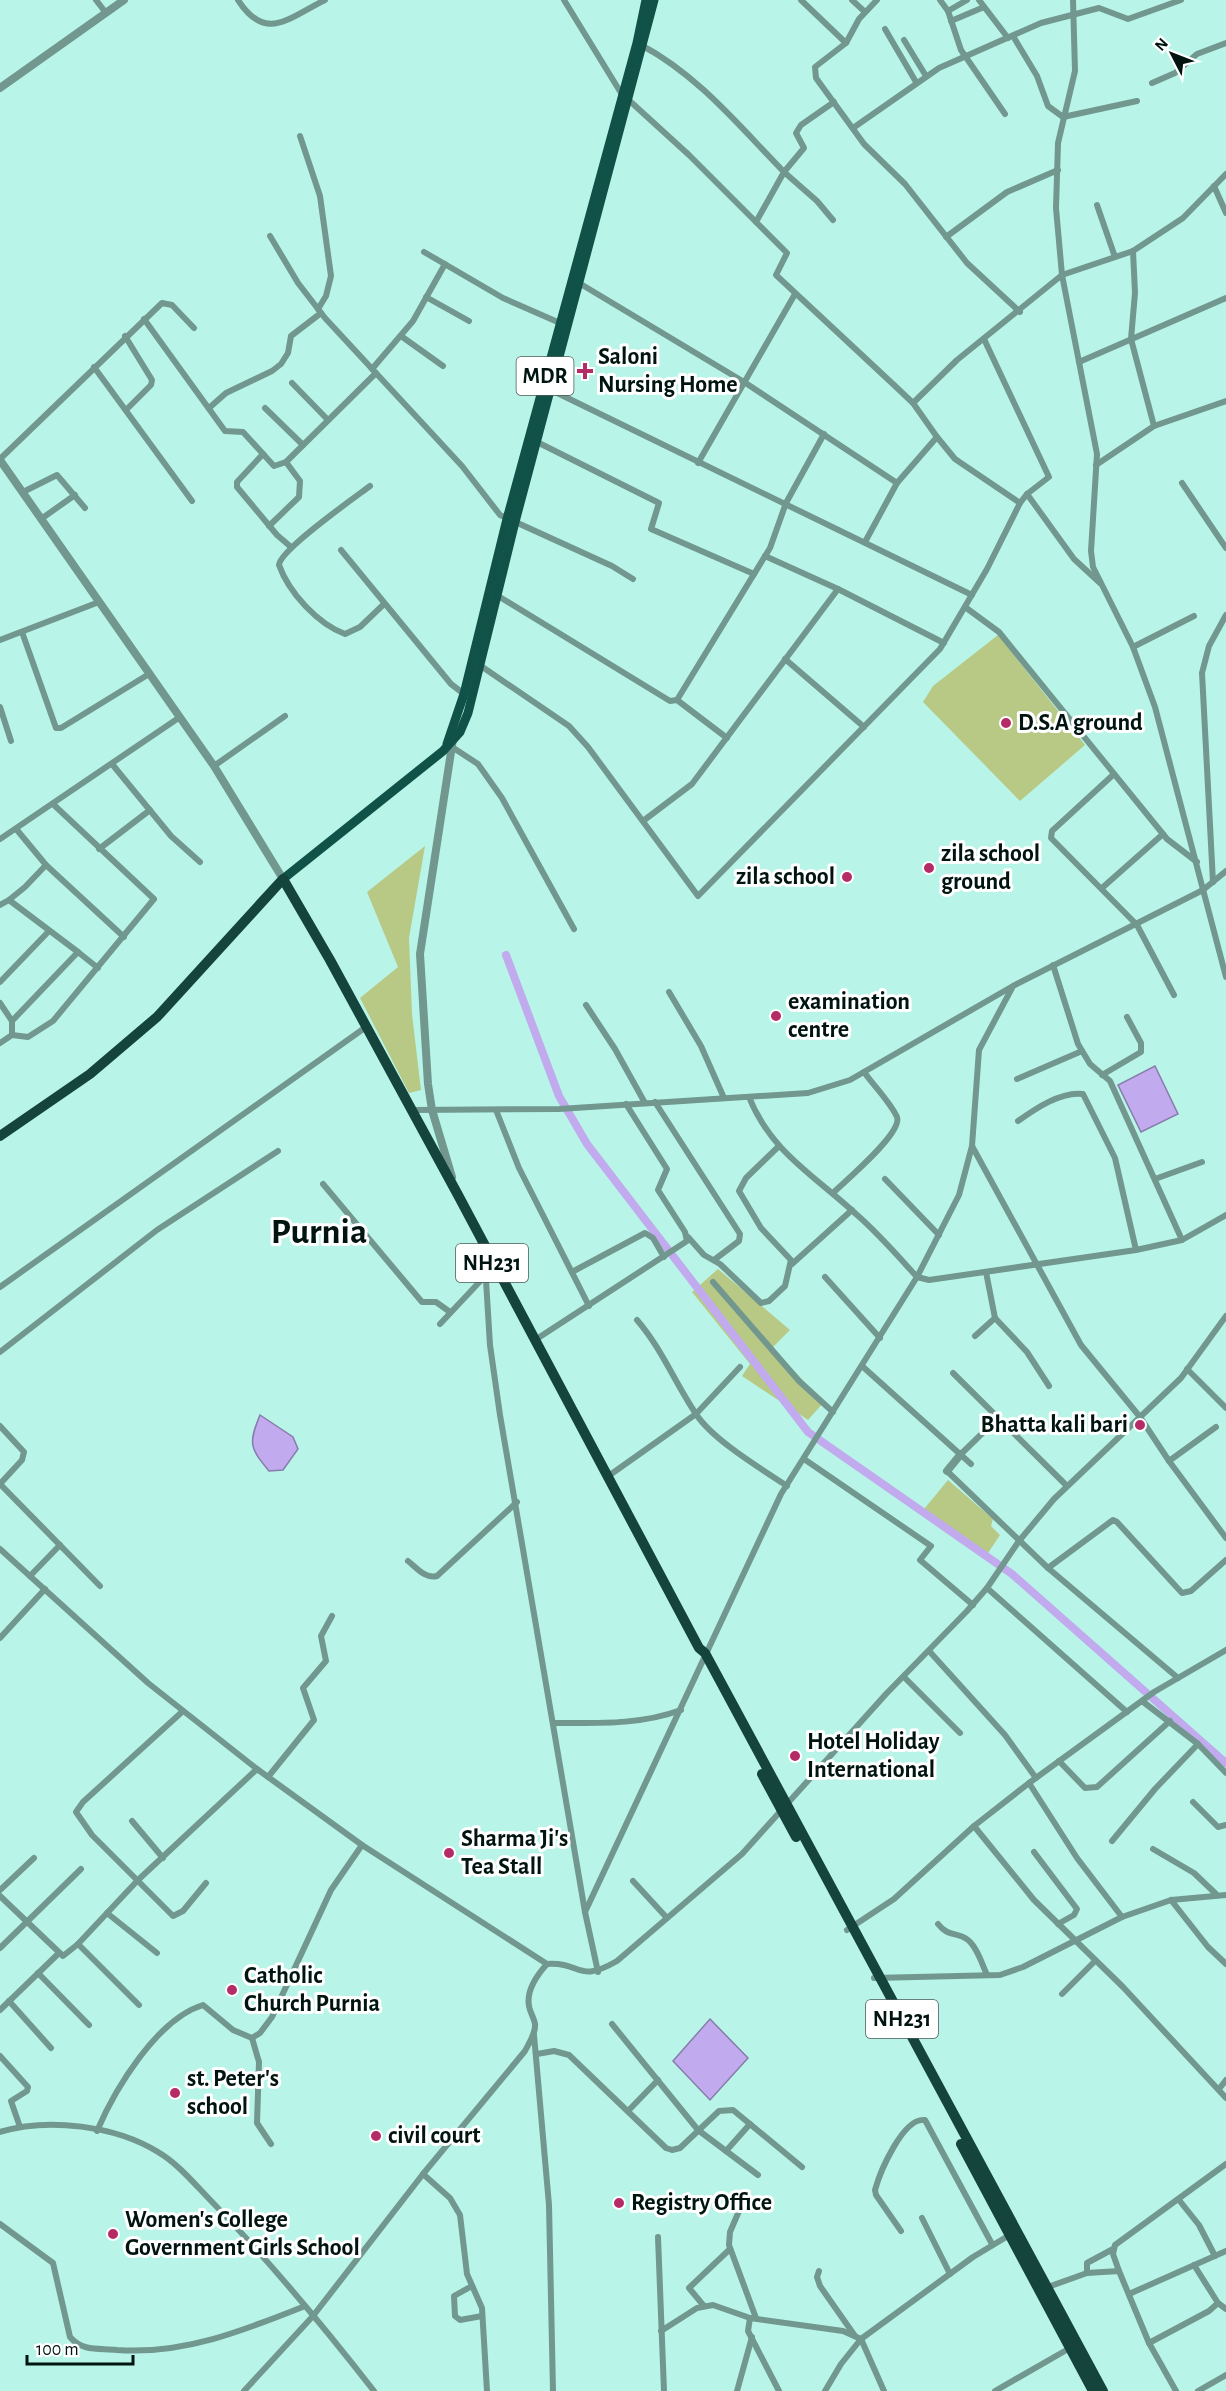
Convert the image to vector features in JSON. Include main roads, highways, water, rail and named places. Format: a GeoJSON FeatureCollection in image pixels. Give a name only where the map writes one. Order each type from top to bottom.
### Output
{"type":"FeatureCollection","features":[{"type":"Feature","properties":{"kind":"highway","name":"NH231"},"geometry":{"type":"LineString","coordinates":[[283,879],[458,1195],[784,1809],[1043,2289],[1103,2391]]}},
{"type":"Feature","properties":{"kind":"highway"},"geometry":{"type":"LineString","coordinates":[[0,1136],[90,1074],[157,1017],[283,879]]}},
{"type":"Feature","properties":{"kind":"highway","name":"NH231"},"geometry":{"type":"LineString","coordinates":[[877,1978],[1008,2236],[1043,2289],[1093,2391]]}},
{"type":"Feature","properties":{"kind":"main road","name":"MDR"},"geometry":{"type":"LineString","coordinates":[[640,45],[646,0]]}},
{"type":"Feature","properties":{"kind":"main road","name":"MDR"},"geometry":{"type":"LineString","coordinates":[[449,746],[511,521],[560,323],[654,0]]}},
{"type":"Feature","properties":{"kind":"main road","name":"MDR"},"geometry":{"type":"LineString","coordinates":[[283,879],[449,746],[468,713],[498,596],[511,521],[551,390],[624,97]]}},
{"type":"Feature","properties":{"kind":"waterway"},"geometry":{"type":"LineString","coordinates":[[506,955],[559,1096],[587,1144],[808,1432],[1012,1574],[1226,1763]]}},
{"type":"Feature","properties":{"kind":"place","name":"Saloni Nursing Home"},"geometry":{"type":"Point","coordinates":[585,371]}},
{"type":"Feature","properties":{"kind":"place","name":"D.S.A ground"},"geometry":{"type":"Point","coordinates":[1006,723]}},
{"type":"Feature","properties":{"kind":"place","name":"zila school ground"},"geometry":{"type":"Point","coordinates":[929,868]}},
{"type":"Feature","properties":{"kind":"place","name":"zila school"},"geometry":{"type":"Point","coordinates":[847,877]}},
{"type":"Feature","properties":{"kind":"place","name":"examination centre"},"geometry":{"type":"Point","coordinates":[776,1016]}},
{"type":"Feature","properties":{"kind":"place","name":"Bhatta kali bari"},"geometry":{"type":"Point","coordinates":[1140,1425]}},
{"type":"Feature","properties":{"kind":"place","name":"Hotel Holiday International"},"geometry":{"type":"Point","coordinates":[795,1756]}},
{"type":"Feature","properties":{"kind":"place","name":"Sharma Ji's Tea Stall"},"geometry":{"type":"Point","coordinates":[449,1853]}},
{"type":"Feature","properties":{"kind":"place","name":"Catholic Church Purnia"},"geometry":{"type":"Point","coordinates":[232,1990]}},
{"type":"Feature","properties":{"kind":"place","name":"st. Peter's school"},"geometry":{"type":"Point","coordinates":[175,2093]}},
{"type":"Feature","properties":{"kind":"place","name":"civil court"},"geometry":{"type":"Point","coordinates":[376,2136]}},
{"type":"Feature","properties":{"kind":"place","name":"Registry Office"},"geometry":{"type":"Point","coordinates":[619,2203]}},
{"type":"Feature","properties":{"kind":"place","name":"Women's College Government Girls School"},"geometry":{"type":"Point","coordinates":[113,2234]}},
{"type":"Feature","properties":{"kind":"district","name":"Purnia"},"geometry":{"type":"Point","coordinates":[319,1232]}}]}
